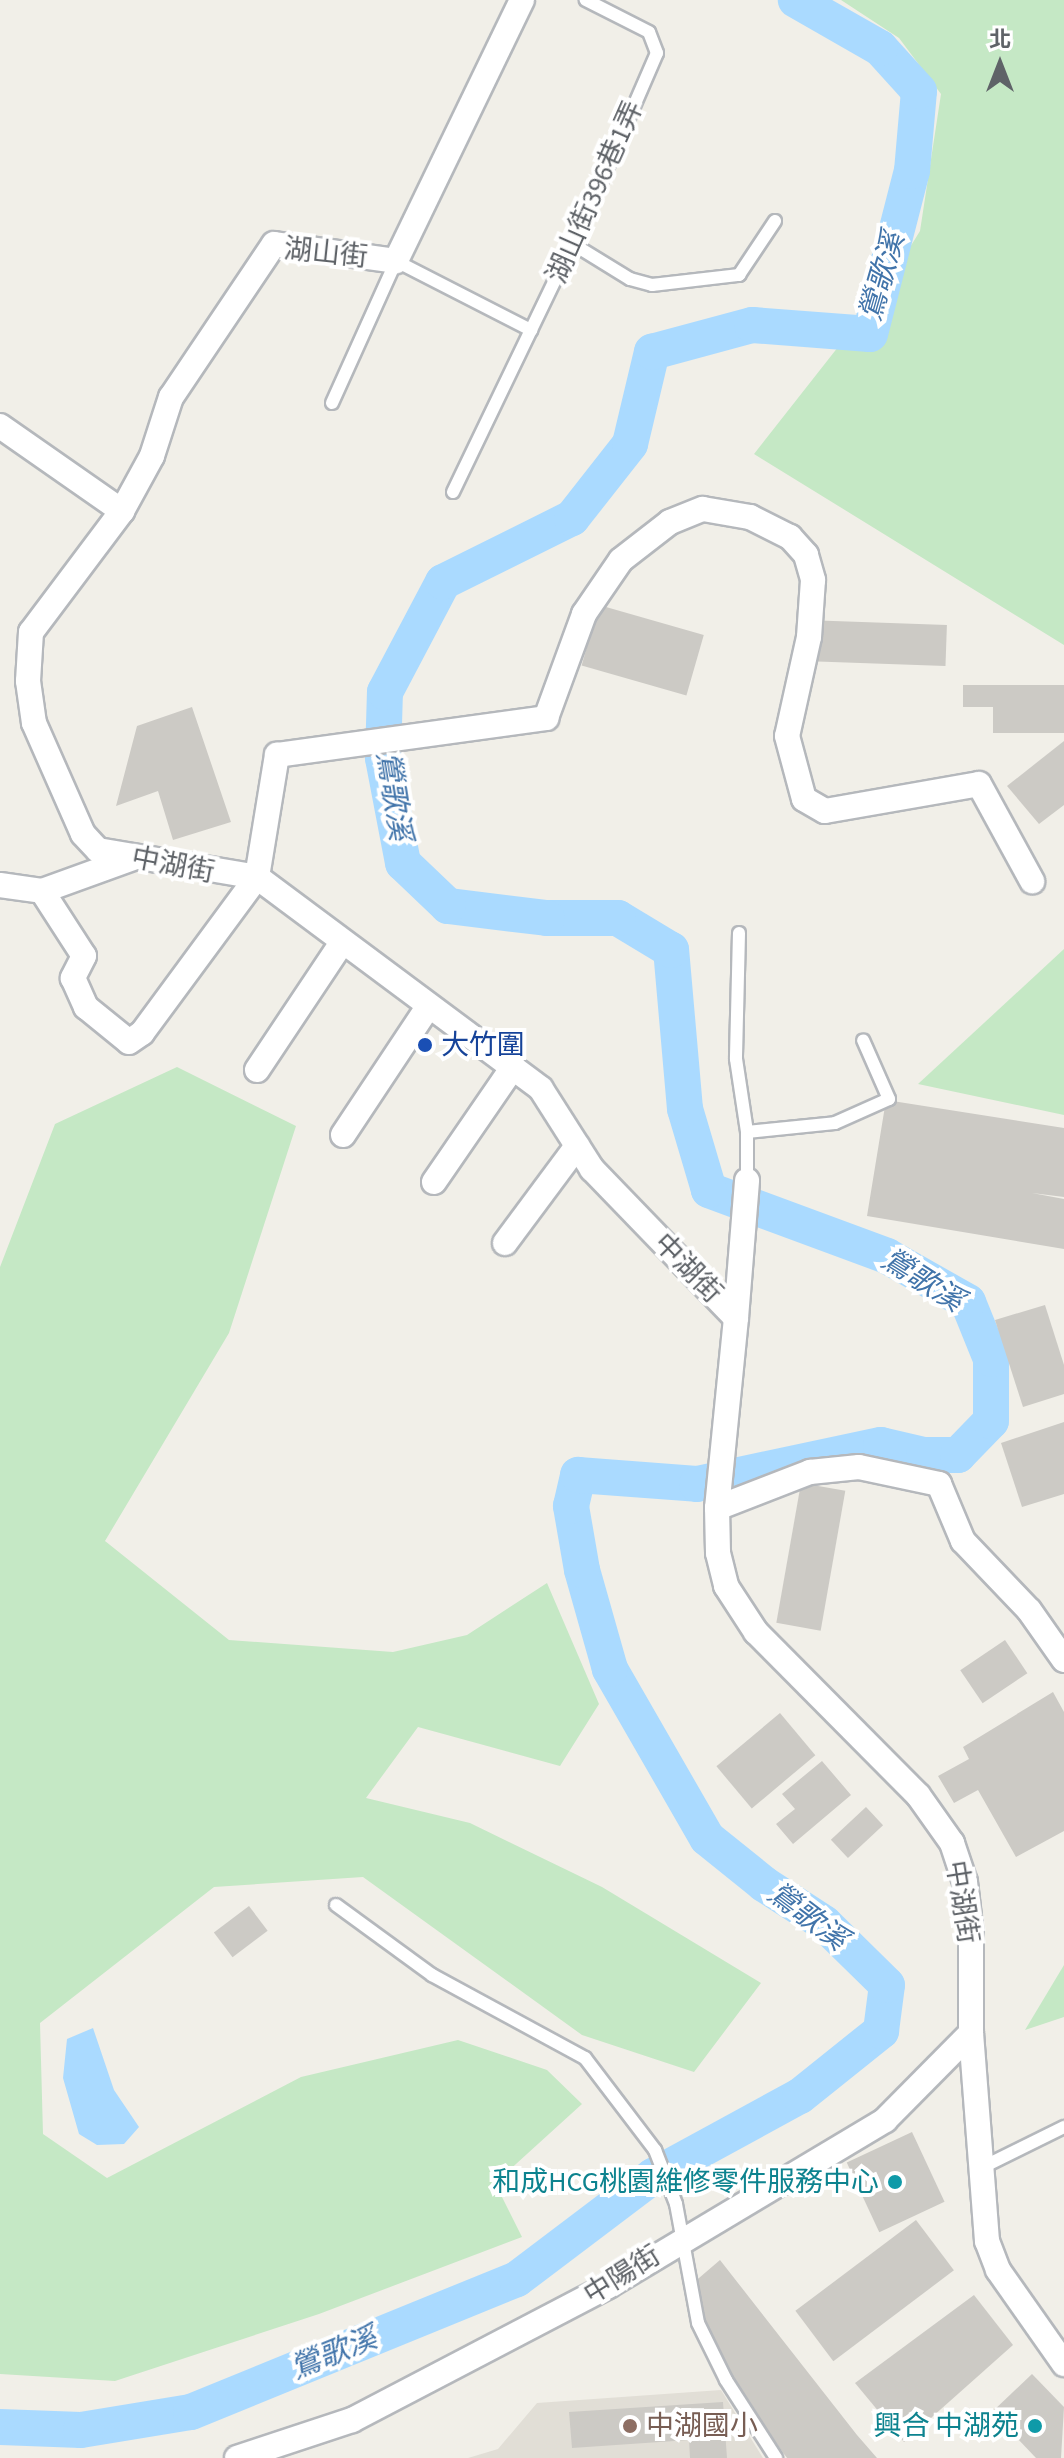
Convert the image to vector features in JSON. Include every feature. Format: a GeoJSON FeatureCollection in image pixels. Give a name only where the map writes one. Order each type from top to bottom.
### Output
{"type":"FeatureCollection","features":[{"type":"Feature","properties":{"kind":"street","name":"湖山街"},"geometry":{"type":"LineString","coordinates":[[122,511],[152,456],[171,397],[274,244],[396,261],[522,0]]}},
{"type":"Feature","properties":{"kind":"street"},"geometry":{"type":"LineString","coordinates":[[0,426],[122,511]]}},
{"type":"Feature","properties":{"kind":"street"},"geometry":{"type":"LineString","coordinates":[[42,891],[84,956],[73,978],[86,1007],[129,1042],[142,1033],[257,877],[277,755],[365,740],[546,718],[584,614],[633,549],[670,522],[703,509],[750,517],[790,537],[806,555],[813,580],[809,637],[787,736],[804,799],[825,811],[979,784],[1032,881]]}},
{"type":"Feature","properties":{"kind":"street","name":"中湖街"},"geometry":{"type":"LineString","coordinates":[[122,511],[31,632],[28,681],[34,723],[83,834],[98,850],[257,877],[341,944],[541,1089],[592,1169],[736,1318],[718,1501],[718,1553],[726,1586],[756,1632],[918,1795],[952,1843],[965,1882],[971,1934],[971,2033],[987,2241],[998,2270],[1064,2364]]}},
{"type":"Feature","properties":{"kind":"street"},"geometry":{"type":"LineString","coordinates":[[0,885],[42,891],[133,858]]}},
{"type":"Feature","properties":{"kind":"street"},"geometry":{"type":"LineString","coordinates":[[257,1070],[341,944]]}},
{"type":"Feature","properties":{"kind":"street"},"geometry":{"type":"LineString","coordinates":[[343,1135],[428,1007]]}},
{"type":"Feature","properties":{"kind":"street"},"geometry":{"type":"LineString","coordinates":[[434,1182],[513,1067]]}},
{"type":"Feature","properties":{"kind":"street"},"geometry":{"type":"LineString","coordinates":[[505,1243],[577,1146]]}},
{"type":"Feature","properties":{"kind":"street"},"geometry":{"type":"LineString","coordinates":[[736,1318],[747,1180]]}},
{"type":"Feature","properties":{"kind":"street"},"geometry":{"type":"LineString","coordinates":[[718,1501],[810,1472],[859,1467],[939,1484],[963,1541],[1029,1610],[1064,1660]]}},
{"type":"Feature","properties":{"kind":"street","name":"中陽街"},"geometry":{"type":"LineString","coordinates":[[237,2458],[352,2420],[608,2286],[683,2237],[885,2120],[971,2033]]}},
{"type":"Feature","properties":{"kind":"lane","name":"湖山街396巷1弄"},"geometry":{"type":"LineString","coordinates":[[453,492],[573,244],[657,53],[649,32],[586,0]]}},
{"type":"Feature","properties":{"kind":"lane"},"geometry":{"type":"LineString","coordinates":[[573,244],[630,279],[652,285],[739,275],[775,221]]}},
{"type":"Feature","properties":{"kind":"lane"},"geometry":{"type":"LineString","coordinates":[[332,403],[396,261],[531,330]]}},
{"type":"Feature","properties":{"kind":"lane"},"geometry":{"type":"LineString","coordinates":[[739,933],[736,1059],[747,1132],[747,1180]]}},
{"type":"Feature","properties":{"kind":"lane"},"geometry":{"type":"LineString","coordinates":[[747,1132],[835,1123],[889,1099],[863,1040]]}},
{"type":"Feature","properties":{"kind":"lane"},"geometry":{"type":"LineString","coordinates":[[336,1905],[432,1975],[585,2058],[655,2150],[676,2204],[698,2323],[726,2380],[776,2458]]}},
{"type":"Feature","properties":{"kind":"lane"},"geometry":{"type":"LineString","coordinates":[[981,2168],[1064,2127]]}},
{"type":"Feature","properties":{"kind":"shaded area","name":"中湖國小"},"geometry":{"type":"Polygon","coordinates":[[[721,2390],[763,2458],[468,2458],[498,2449],[537,2403],[721,2390]]]}},
{"type":"Feature","properties":{"kind":"green space"},"geometry":{"type":"Polygon","coordinates":[[[841,0],[1064,0],[1064,645],[754,454],[886,286],[920,231],[941,94],[899,38],[841,0]]]}},
{"type":"Feature","properties":{"kind":"green space"},"geometry":{"type":"Polygon","coordinates":[[[1064,949],[1064,1115],[918,1084],[1064,949]]]}},
{"type":"Feature","properties":{"kind":"green space"},"geometry":{"type":"Polygon","coordinates":[[[177,1067],[296,1126],[229,1333],[105,1541],[229,1640],[393,1652],[467,1635],[547,1583],[599,1704],[560,1766],[418,1727],[366,1798],[470,1823],[602,1887],[761,1983],[694,2072],[582,2035],[363,1877],[214,1887],[40,2023],[43,2134],[107,2178],[301,2077],[458,2040],[547,2070],[582,2104],[495,2183],[522,2237],[319,2314],[115,2381],[0,2374],[0,1267],[55,1124],[177,1067]]]}},
{"type":"Feature","properties":{"kind":"green space"},"geometry":{"type":"Polygon","coordinates":[[[1064,1965],[1064,2017],[1025,2030],[1064,1965]]]}},
{"type":"Feature","properties":{"kind":"water"},"geometry":{"type":"Polygon","coordinates":[[[93,2028],[114,2090],[139,2127],[124,2144],[97,2145],[79,2134],[63,2078],[67,2039],[93,2028]]]}},
{"type":"Feature","properties":{"kind":"building"},"geometry":{"type":"Polygon","coordinates":[[[599,605],[704,635],[686,696],[582,666],[599,605]]]}},
{"type":"Feature","properties":{"kind":"building"},"geometry":{"type":"Polygon","coordinates":[[[805,620],[947,625],[945,666],[804,661],[805,620]]]}},
{"type":"Feature","properties":{"kind":"building"},"geometry":{"type":"Polygon","coordinates":[[[963,685],[1064,685],[1064,733],[993,733],[993,707],[963,707],[963,685]]]}},
{"type":"Feature","properties":{"kind":"building"},"geometry":{"type":"Polygon","coordinates":[[[192,707],[231,822],[173,840],[158,791],[116,806],[137,726],[192,707]]]}},
{"type":"Feature","properties":{"kind":"building"},"geometry":{"type":"Polygon","coordinates":[[[1064,741],[1064,805],[1039,824],[1007,786],[1064,741]]]}},
{"type":"Feature","properties":{"kind":"building"},"geometry":{"type":"Polygon","coordinates":[[[886,1100],[1064,1128],[1064,1197],[1032,1193],[1064,1199],[1064,1249],[867,1216],[886,1100]]]}},
{"type":"Feature","properties":{"kind":"building"},"geometry":{"type":"Polygon","coordinates":[[[1045,1305],[1064,1365],[1064,1394],[1023,1407],[995,1320],[1045,1305]]]}},
{"type":"Feature","properties":{"kind":"building"},"geometry":{"type":"Polygon","coordinates":[[[1064,1422],[1064,1494],[1022,1507],[1001,1443],[1064,1422]]]}},
{"type":"Feature","properties":{"kind":"building"},"geometry":{"type":"Polygon","coordinates":[[[801,1483],[845,1491],[821,1631],[776,1623],[801,1483]]]}},
{"type":"Feature","properties":{"kind":"building"},"geometry":{"type":"Polygon","coordinates":[[[1005,1640],[1027,1673],[983,1703],[960,1670],[1005,1640]]]}},
{"type":"Feature","properties":{"kind":"building"},"geometry":{"type":"Polygon","coordinates":[[[1053,1692],[1064,1712],[1064,1831],[1016,1857],[978,1790],[954,1803],[938,1776],[969,1759],[963,1747],[1053,1692]]]}},
{"type":"Feature","properties":{"kind":"building"},"geometry":{"type":"Polygon","coordinates":[[[780,1713],[815,1755],[752,1808],[716,1766],[780,1713]]]}},
{"type":"Feature","properties":{"kind":"building"},"geometry":{"type":"Polygon","coordinates":[[[822,1761],[851,1795],[793,1844],[776,1824],[795,1809],[782,1794],[822,1761]]]}},
{"type":"Feature","properties":{"kind":"building"},"geometry":{"type":"Polygon","coordinates":[[[866,1807],[883,1825],[848,1858],[831,1840],[866,1807]]]}},
{"type":"Feature","properties":{"kind":"building"},"geometry":{"type":"Polygon","coordinates":[[[249,1906],[268,1931],[233,1957],[214,1932],[249,1906]]]}},
{"type":"Feature","properties":{"kind":"building","name":"和成HCG桃園維修零件服務中心"},"geometry":{"type":"Polygon","coordinates":[[[912,2132],[945,2202],[879,2232],[847,2162],[912,2132]]]}},
{"type":"Feature","properties":{"kind":"building"},"geometry":{"type":"Polygon","coordinates":[[[916,2220],[954,2270],[833,2361],[795,2311],[916,2220]]]}},
{"type":"Feature","properties":{"kind":"building"},"geometry":{"type":"Polygon","coordinates":[[[720,2260],[877,2458],[787,2458],[745,2400],[701,2318],[692,2284],[720,2260]]]}},
{"type":"Feature","properties":{"kind":"building"},"geometry":{"type":"Polygon","coordinates":[[[974,2295],[1013,2345],[904,2442],[855,2383],[974,2295]]]}},
{"type":"Feature","properties":{"kind":"building","name":"興合 中湖苑"},"geometry":{"type":"Polygon","coordinates":[[[1032,2374],[1064,2407],[1061,2458],[1036,2458],[992,2412],[1032,2374]]]}},
{"type":"Feature","properties":{"kind":"building"},"geometry":{"type":"Polygon","coordinates":[[[723,2402],[727,2458],[690,2458],[689,2440],[572,2448],[569,2412],[723,2402]]]}},
{"type":"Feature","properties":{"kind":"waterway","name":"鶯歌溪"},"geometry":{"type":"LineString","coordinates":[[0,2427],[81,2430],[191,2412],[517,2279],[653,2176],[800,2096],[881,2031],[887,1985],[824,1923],[764,1884],[707,1838],[610,1669],[582,1570],[571,1506],[578,1475],[697,1484],[881,1445],[924,1455],[958,1455],[991,1421],[991,1359],[968,1302],[887,1256],[709,1190],[685,1109],[671,950],[618,918],[547,918],[448,906],[403,863],[383,758],[385,692],[443,582],[572,518],[630,444],[652,352],[752,325],[870,334],[912,171],[919,91],[880,48],[796,0]]}},
{"type":"Feature","properties":{"kind":"place","name":"大竹圍"},"geometry":{"type":"Point","coordinates":[425,1045]}},
{"type":"Feature","properties":{"kind":"place","name":"和成HCG桃園維修零件服務中心"},"geometry":{"type":"Point","coordinates":[895,2182]}},
{"type":"Feature","properties":{"kind":"place","name":"中湖國小"},"geometry":{"type":"Point","coordinates":[630,2426]}},
{"type":"Feature","properties":{"kind":"place","name":"興合 中湖苑"},"geometry":{"type":"Point","coordinates":[1035,2426]}}]}
